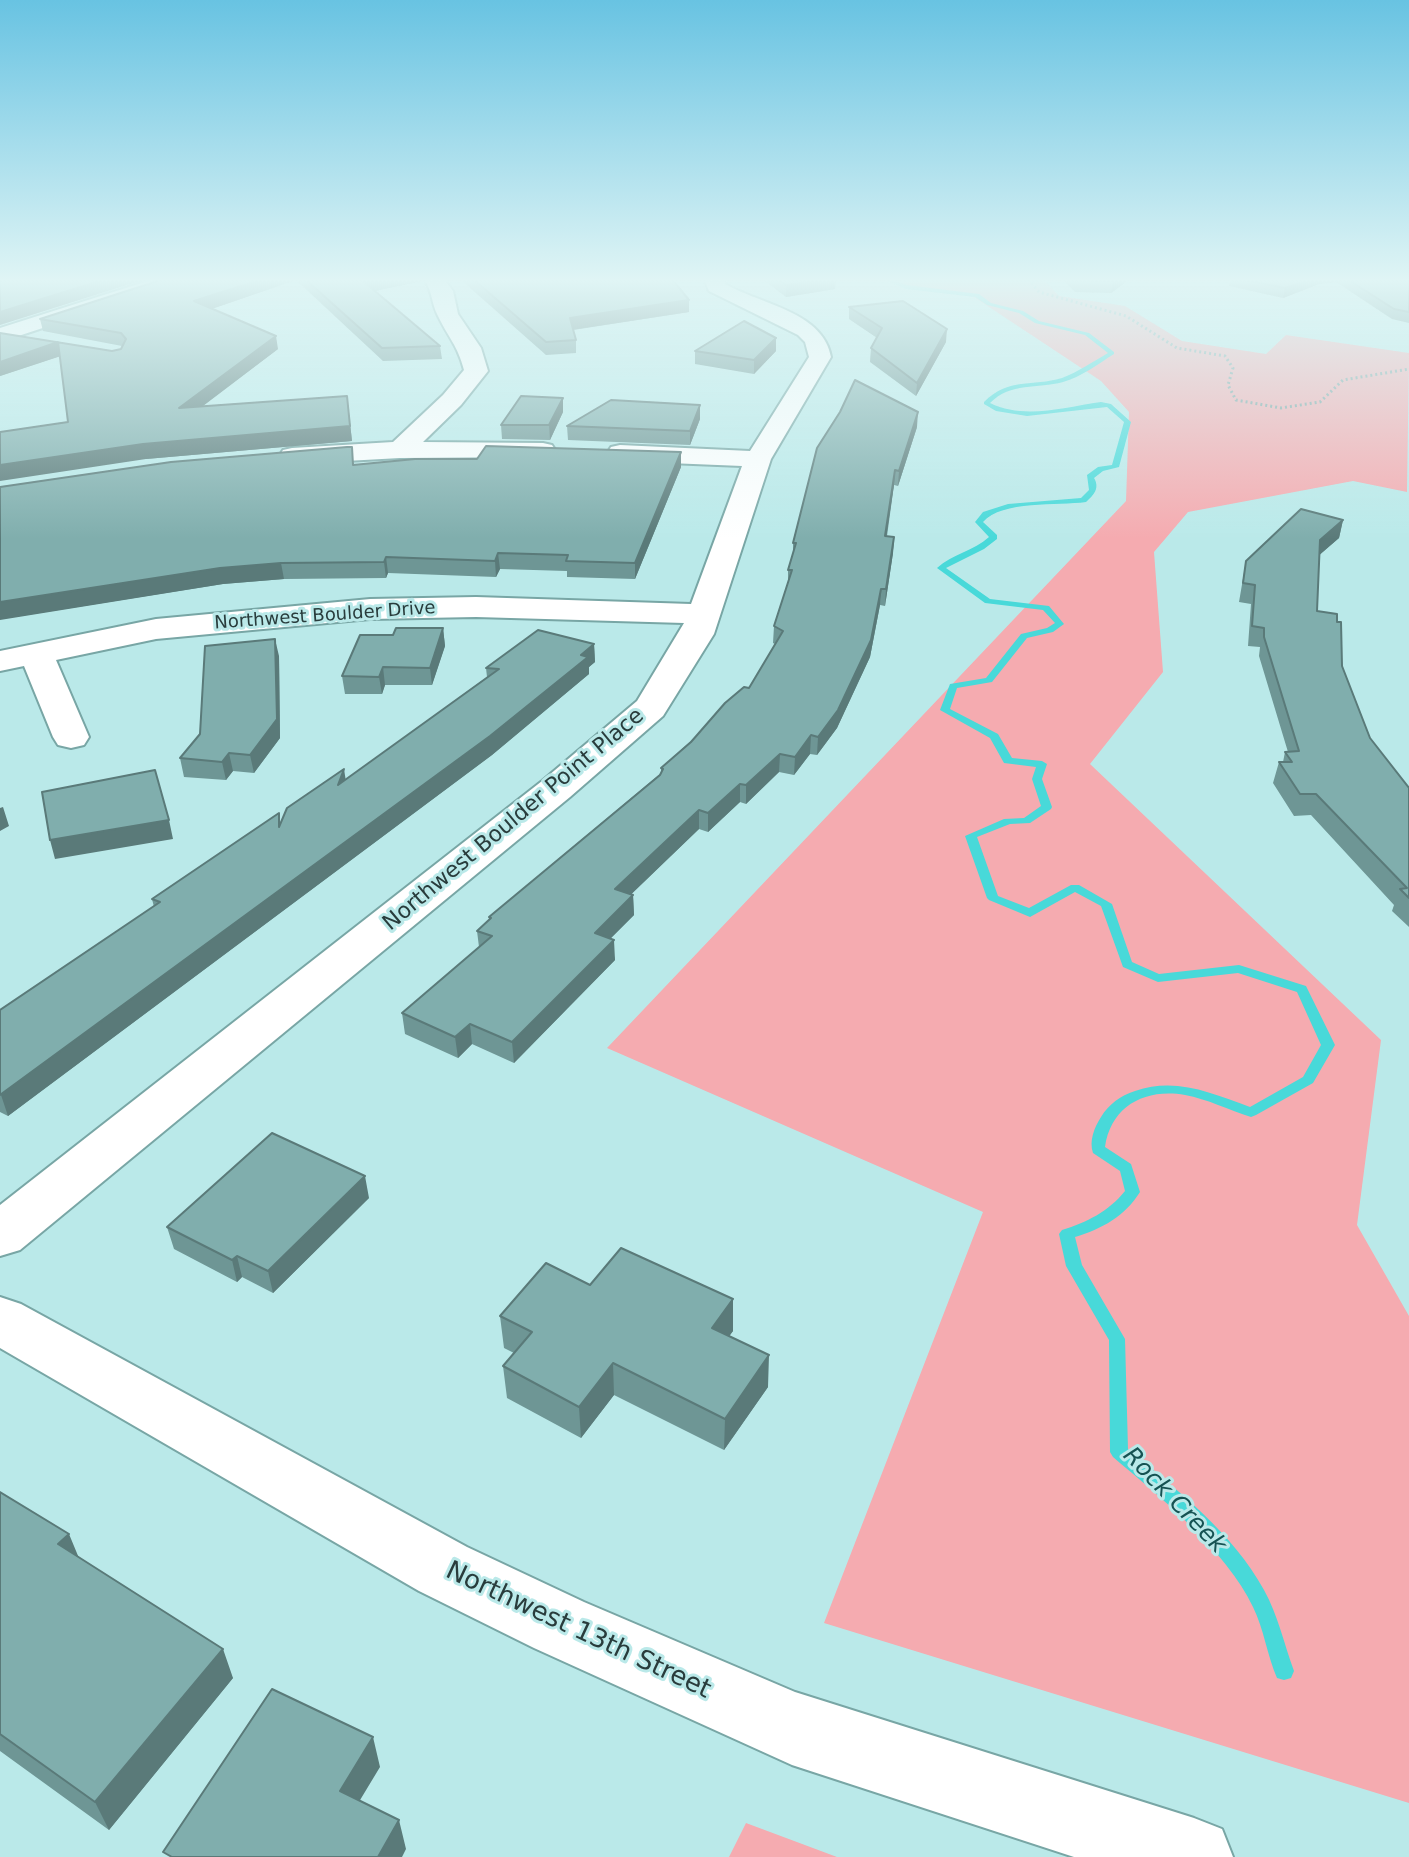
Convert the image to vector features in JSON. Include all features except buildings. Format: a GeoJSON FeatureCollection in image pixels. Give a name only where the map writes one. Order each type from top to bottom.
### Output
{"type":"FeatureCollection","features":[{"type":"Feature","properties":{"kind":"street"},"geometry":{"type":"LineString","coordinates":[[400,450],[452,400],[476,371],[475,366]]}},
{"type":"Feature","properties":{"kind":"street","name":"Northwest Boulder Point Place"},"geometry":{"type":"LineString","coordinates":[[0,1235],[544,799],[650,708],[697,634],[758,459],[815,366]]}},
{"type":"Feature","properties":{"kind":"street"},"geometry":{"type":"LineString","coordinates":[[263,459],[400,450],[563,451]]}},
{"type":"Feature","properties":{"kind":"street"},"geometry":{"type":"LineString","coordinates":[[592,452],[758,459]]}},
{"type":"Feature","properties":{"kind":"street","name":"Northwest Boulder Drive"},"geometry":{"type":"LineString","coordinates":[[0,661],[156,629],[370,609],[476,607],[702,614]]}},
{"type":"Feature","properties":{"kind":"street"},"geometry":{"type":"LineString","coordinates":[[36,653],[71,737]]}},
{"type":"Feature","properties":{"kind":"street","name":"Northwest 13th Street"},"geometry":{"type":"LineString","coordinates":[[0,1320],[443,1569],[573,1631],[792,1728],[1194,1857]]}},
{"type":"Feature","properties":{"kind":"path"},"geometry":{"type":"LineString","coordinates":[[1231,366],[1228,385],[1236,400],[1281,408],[1320,402],[1343,380],[1409,369]]}},
{"type":"Feature","properties":{"kind":"shaded area"},"geometry":{"type":"Polygon","coordinates":[[[1078,366],[1409,366],[1407,492],[1353,481],[1188,512],[1154,552],[1163,672],[1090,764],[1381,1040],[1357,1225],[1409,1316],[1409,1803],[824,1623],[983,1212],[607,1048],[1126,501],[1129,412],[1101,381],[1078,366]]]}},
{"type":"Feature","properties":{"kind":"shaded area"},"geometry":{"type":"Polygon","coordinates":[[[746,1823],[837,1857],[729,1857],[746,1823]]]}},
{"type":"Feature","properties":{"kind":"waterway","name":"Rock Creek"},"geometry":{"type":"LineString","coordinates":[[1091,366],[1052,382],[1002,390],[986,403],[999,410],[1027,414],[1109,405],[1128,422],[1115,467],[1101,469],[1090,477],[1092,490],[1083,500],[1008,506],[986,514],[979,522],[994,537],[981,548],[941,568],[988,601],[1046,608],[1060,624],[1050,630],[1024,636],[989,680],[953,686],[945,710],[994,736],[1008,761],[1042,764],[1037,779],[1047,807],[1026,821],[1008,821],[971,836],[993,898],[1030,913],[1075,887],[1106,904],[1127,964],[1158,978],[1239,969],[1302,989],[1328,1045],[1308,1080],[1251,1112],[1180,1089],[1145,1092],[1121,1103],[1105,1122],[1098,1149],[1126,1168],[1133,1192],[1104,1219],[1067,1234],[1074,1266],[1117,1339],[1119,1452],[1191,1516],[1239,1569],[1263,1608],[1284,1671]]}}]}
